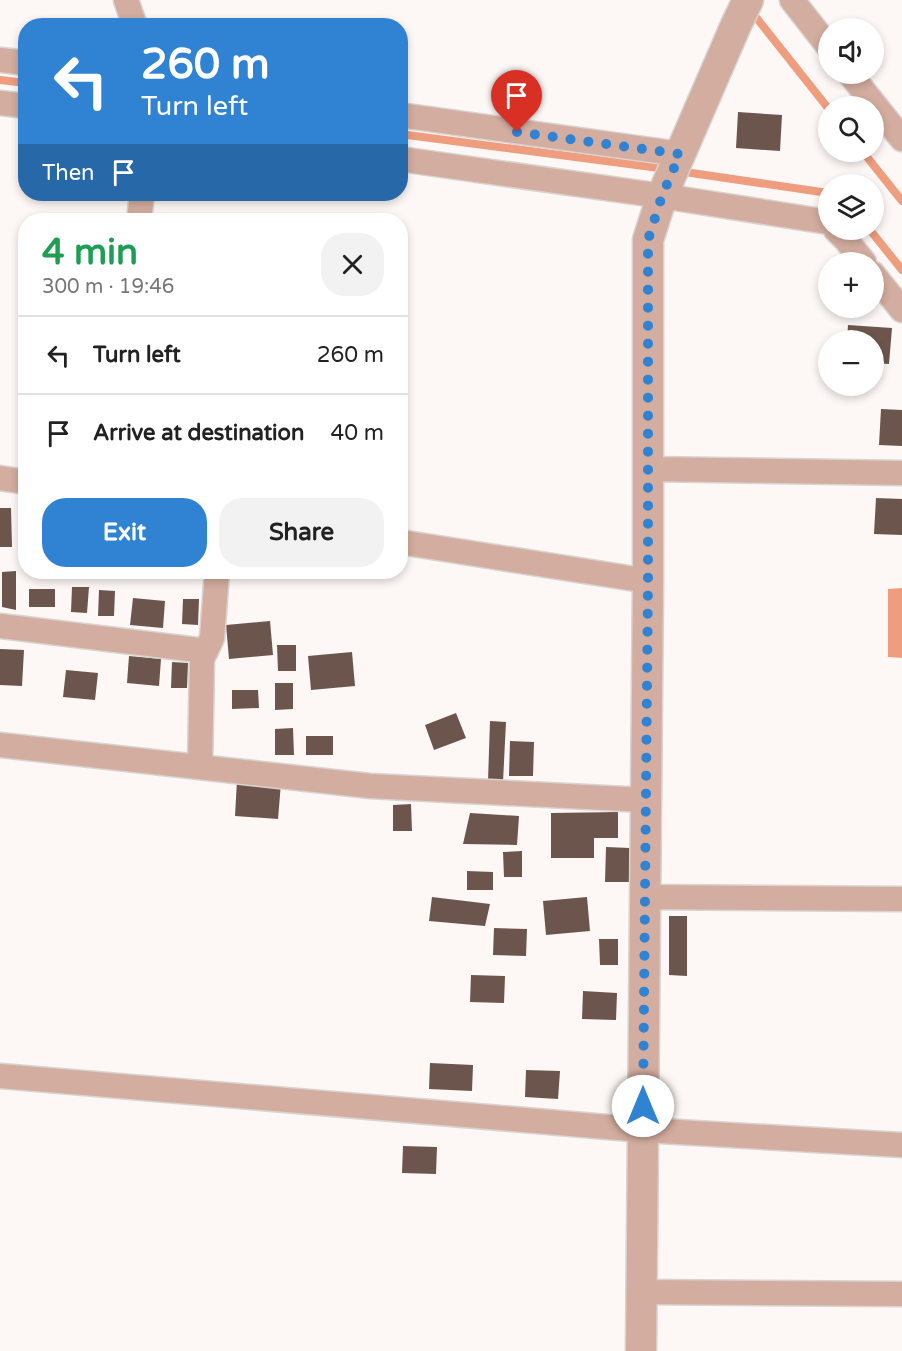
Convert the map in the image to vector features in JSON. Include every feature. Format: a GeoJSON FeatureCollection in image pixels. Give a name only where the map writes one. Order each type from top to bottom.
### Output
{"type":"FeatureCollection","features":[{"type":"Feature","properties":{"kind":"street"},"geometry":{"type":"LineString","coordinates":[[126,0],[132,18]]}},
{"type":"Feature","properties":{"kind":"street"},"geometry":{"type":"LineString","coordinates":[[792,0],[818,33]]}},
{"type":"Feature","properties":{"kind":"street"},"geometry":{"type":"LineString","coordinates":[[640,1351],[648,581],[648,240],[662,196],[742,13]]}},
{"type":"Feature","properties":{"kind":"street"},"geometry":{"type":"LineString","coordinates":[[0,60],[18,62]]}},
{"type":"Feature","properties":{"kind":"street"},"geometry":{"type":"LineString","coordinates":[[858,84],[902,138]]}},
{"type":"Feature","properties":{"kind":"street"},"geometry":{"type":"LineString","coordinates":[[0,103],[18,105]]}},
{"type":"Feature","properties":{"kind":"street"},"geometry":{"type":"LineString","coordinates":[[408,116],[680,154]]}},
{"type":"Feature","properties":{"kind":"street"},"geometry":{"type":"LineString","coordinates":[[408,160],[818,220]]}},
{"type":"Feature","properties":{"kind":"street"},"geometry":{"type":"LineString","coordinates":[[846,240],[856,252]]}},
{"type":"Feature","properties":{"kind":"street"},"geometry":{"type":"LineString","coordinates":[[884,288],[902,310]]}},
{"type":"Feature","properties":{"kind":"street"},"geometry":{"type":"LineString","coordinates":[[648,469],[902,473]]}},
{"type":"Feature","properties":{"kind":"street"},"geometry":{"type":"LineString","coordinates":[[0,478],[18,481]]}},
{"type":"Feature","properties":{"kind":"street"},"geometry":{"type":"LineString","coordinates":[[408,543],[648,581]]}},
{"type":"Feature","properties":{"kind":"street"},"geometry":{"type":"LineString","coordinates":[[200,767],[202,659],[212,638],[216,579]]}},
{"type":"Feature","properties":{"kind":"street"},"geometry":{"type":"LineString","coordinates":[[0,626],[206,651]]}},
{"type":"Feature","properties":{"kind":"street"},"geometry":{"type":"LineString","coordinates":[[0,745],[370,786],[645,800]]}},
{"type":"Feature","properties":{"kind":"street"},"geometry":{"type":"LineString","coordinates":[[644,897],[902,899]]}},
{"type":"Feature","properties":{"kind":"street"},"geometry":{"type":"LineString","coordinates":[[0,1076],[643,1130],[902,1145]]}},
{"type":"Feature","properties":{"kind":"street"},"geometry":{"type":"LineString","coordinates":[[640,1292],[902,1294]]}},
{"type":"Feature","properties":{"kind":"shaded area"},"geometry":{"type":"Polygon","coordinates":[[[902,588],[902,658],[888,657],[888,589],[902,588]]]}},
{"type":"Feature","properties":{"kind":"building"},"geometry":{"type":"Polygon","coordinates":[[[738,112],[782,115],[780,151],[736,148],[738,112]]]}},
{"type":"Feature","properties":{"kind":"building"},"geometry":{"type":"Polygon","coordinates":[[[848,325],[892,328],[889,364],[884,364],[884,330],[848,330],[848,325]]]}},
{"type":"Feature","properties":{"kind":"building"},"geometry":{"type":"Polygon","coordinates":[[[881,409],[902,410],[902,446],[879,445],[881,409]]]}},
{"type":"Feature","properties":{"kind":"building"},"geometry":{"type":"Polygon","coordinates":[[[876,498],[902,499],[902,535],[874,534],[876,498]]]}},
{"type":"Feature","properties":{"kind":"building"},"geometry":{"type":"Polygon","coordinates":[[[0,508],[11,508],[12,547],[0,547],[0,508]]]}},
{"type":"Feature","properties":{"kind":"building"},"geometry":{"type":"Polygon","coordinates":[[[16,571],[16,610],[2,607],[2,572],[16,571]]]}},
{"type":"Feature","properties":{"kind":"building"},"geometry":{"type":"Polygon","coordinates":[[[72,587],[89,587],[87,613],[71,612],[72,587]]]}},
{"type":"Feature","properties":{"kind":"building"},"geometry":{"type":"Polygon","coordinates":[[[29,589],[55,589],[55,607],[29,607],[29,589]]]}},
{"type":"Feature","properties":{"kind":"building"},"geometry":{"type":"Polygon","coordinates":[[[99,590],[115,591],[114,616],[98,616],[99,590]]]}},
{"type":"Feature","properties":{"kind":"building"},"geometry":{"type":"Polygon","coordinates":[[[133,598],[165,601],[163,628],[130,625],[133,598]]]}},
{"type":"Feature","properties":{"kind":"building"},"geometry":{"type":"Polygon","coordinates":[[[183,599],[199,599],[198,625],[182,624],[183,599]]]}},
{"type":"Feature","properties":{"kind":"building"},"geometry":{"type":"Polygon","coordinates":[[[270,621],[273,655],[229,659],[226,625],[270,621]]]}},
{"type":"Feature","properties":{"kind":"building"},"geometry":{"type":"Polygon","coordinates":[[[277,645],[296,645],[296,671],[278,671],[277,645]]]}},
{"type":"Feature","properties":{"kind":"building"},"geometry":{"type":"Polygon","coordinates":[[[0,649],[24,650],[22,686],[0,685],[0,649]]]}},
{"type":"Feature","properties":{"kind":"building"},"geometry":{"type":"Polygon","coordinates":[[[352,652],[355,686],[311,690],[308,656],[352,652]]]}},
{"type":"Feature","properties":{"kind":"building"},"geometry":{"type":"Polygon","coordinates":[[[129,656],[161,659],[159,686],[127,683],[129,656]]]}},
{"type":"Feature","properties":{"kind":"building"},"geometry":{"type":"Polygon","coordinates":[[[172,662],[188,663],[187,688],[171,688],[172,662]]]}},
{"type":"Feature","properties":{"kind":"building"},"geometry":{"type":"Polygon","coordinates":[[[66,670],[98,673],[95,700],[63,697],[66,670]]]}},
{"type":"Feature","properties":{"kind":"building"},"geometry":{"type":"Polygon","coordinates":[[[275,683],[293,683],[293,709],[275,710],[275,683]]]}},
{"type":"Feature","properties":{"kind":"building"},"geometry":{"type":"Polygon","coordinates":[[[232,690],[258,690],[259,708],[232,709],[232,690]]]}},
{"type":"Feature","properties":{"kind":"building"},"geometry":{"type":"Polygon","coordinates":[[[456,713],[466,738],[434,750],[425,725],[456,713]]]}},
{"type":"Feature","properties":{"kind":"building"},"geometry":{"type":"Polygon","coordinates":[[[490,721],[506,722],[503,782],[488,781],[490,721]]]}},
{"type":"Feature","properties":{"kind":"building"},"geometry":{"type":"Polygon","coordinates":[[[293,728],[294,755],[275,755],[275,729],[293,728]]]}},
{"type":"Feature","properties":{"kind":"building"},"geometry":{"type":"Polygon","coordinates":[[[306,736],[333,736],[333,755],[306,755],[306,736]]]}},
{"type":"Feature","properties":{"kind":"building"},"geometry":{"type":"Polygon","coordinates":[[[510,741],[534,742],[533,776],[509,776],[510,741]]]}},
{"type":"Feature","properties":{"kind":"building"},"geometry":{"type":"Polygon","coordinates":[[[237,780],[281,783],[278,819],[235,816],[237,780]]]}},
{"type":"Feature","properties":{"kind":"building"},"geometry":{"type":"Polygon","coordinates":[[[411,804],[412,831],[393,831],[393,805],[411,804]]]}},
{"type":"Feature","properties":{"kind":"building"},"geometry":{"type":"Polygon","coordinates":[[[618,812],[618,838],[594,838],[594,858],[551,858],[551,813],[618,812]]]}},
{"type":"Feature","properties":{"kind":"building"},"geometry":{"type":"Polygon","coordinates":[[[470,813],[519,816],[517,845],[463,844],[470,813]]]}},
{"type":"Feature","properties":{"kind":"building"},"geometry":{"type":"Polygon","coordinates":[[[606,847],[630,848],[629,882],[605,882],[606,847]]]}},
{"type":"Feature","properties":{"kind":"building"},"geometry":{"type":"Polygon","coordinates":[[[522,851],[522,877],[504,877],[503,852],[522,851]]]}},
{"type":"Feature","properties":{"kind":"building"},"geometry":{"type":"Polygon","coordinates":[[[467,871],[493,872],[493,890],[467,890],[467,871]]]}},
{"type":"Feature","properties":{"kind":"building"},"geometry":{"type":"Polygon","coordinates":[[[432,897],[490,904],[485,926],[429,921],[432,897]]]}},
{"type":"Feature","properties":{"kind":"building"},"geometry":{"type":"Polygon","coordinates":[[[587,897],[590,931],[546,935],[543,901],[587,897]]]}},
{"type":"Feature","properties":{"kind":"building"},"geometry":{"type":"Polygon","coordinates":[[[669,916],[687,916],[687,976],[669,975],[669,916]]]}},
{"type":"Feature","properties":{"kind":"building"},"geometry":{"type":"Polygon","coordinates":[[[494,928],[527,929],[526,956],[493,955],[494,928]]]}},
{"type":"Feature","properties":{"kind":"building"},"geometry":{"type":"Polygon","coordinates":[[[599,939],[618,939],[618,965],[600,965],[599,939]]]}},
{"type":"Feature","properties":{"kind":"building"},"geometry":{"type":"Polygon","coordinates":[[[471,975],[505,976],[504,1003],[470,1002],[471,975]]]}},
{"type":"Feature","properties":{"kind":"building"},"geometry":{"type":"Polygon","coordinates":[[[583,991],[617,993],[616,1020],[582,1019],[583,991]]]}},
{"type":"Feature","properties":{"kind":"building"},"geometry":{"type":"Polygon","coordinates":[[[430,1063],[473,1065],[472,1091],[429,1089],[430,1063]]]}},
{"type":"Feature","properties":{"kind":"building"},"geometry":{"type":"Polygon","coordinates":[[[526,1070],[560,1071],[558,1099],[525,1097],[526,1070]]]}},
{"type":"Feature","properties":{"kind":"building"},"geometry":{"type":"Polygon","coordinates":[[[403,1146],[437,1147],[436,1174],[402,1173],[403,1146]]]}},
{"type":"Feature","properties":{"kind":"waterway"},"geometry":{"type":"LineString","coordinates":[[751,11],[818,96]]}},
{"type":"Feature","properties":{"kind":"waterway"},"geometry":{"type":"LineString","coordinates":[[0,80],[18,82]]}},
{"type":"Feature","properties":{"kind":"waterway"},"geometry":{"type":"LineString","coordinates":[[408,135],[667,169]]}},
{"type":"Feature","properties":{"kind":"waterway"},"geometry":{"type":"LineString","coordinates":[[871,162],[902,201]]}},
{"type":"Feature","properties":{"kind":"waterway"},"geometry":{"type":"LineString","coordinates":[[678,171],[818,192]]}},
{"type":"Feature","properties":{"kind":"waterway"},"geometry":{"type":"LineString","coordinates":[[878,240],[902,270]]}},
{"type":"Feature","properties":{"kind":"route"},"geometry":{"type":"LineString","coordinates":[[517,132],[680,154],[662,196],[648,240],[648,581],[643,1106]]}}]}
